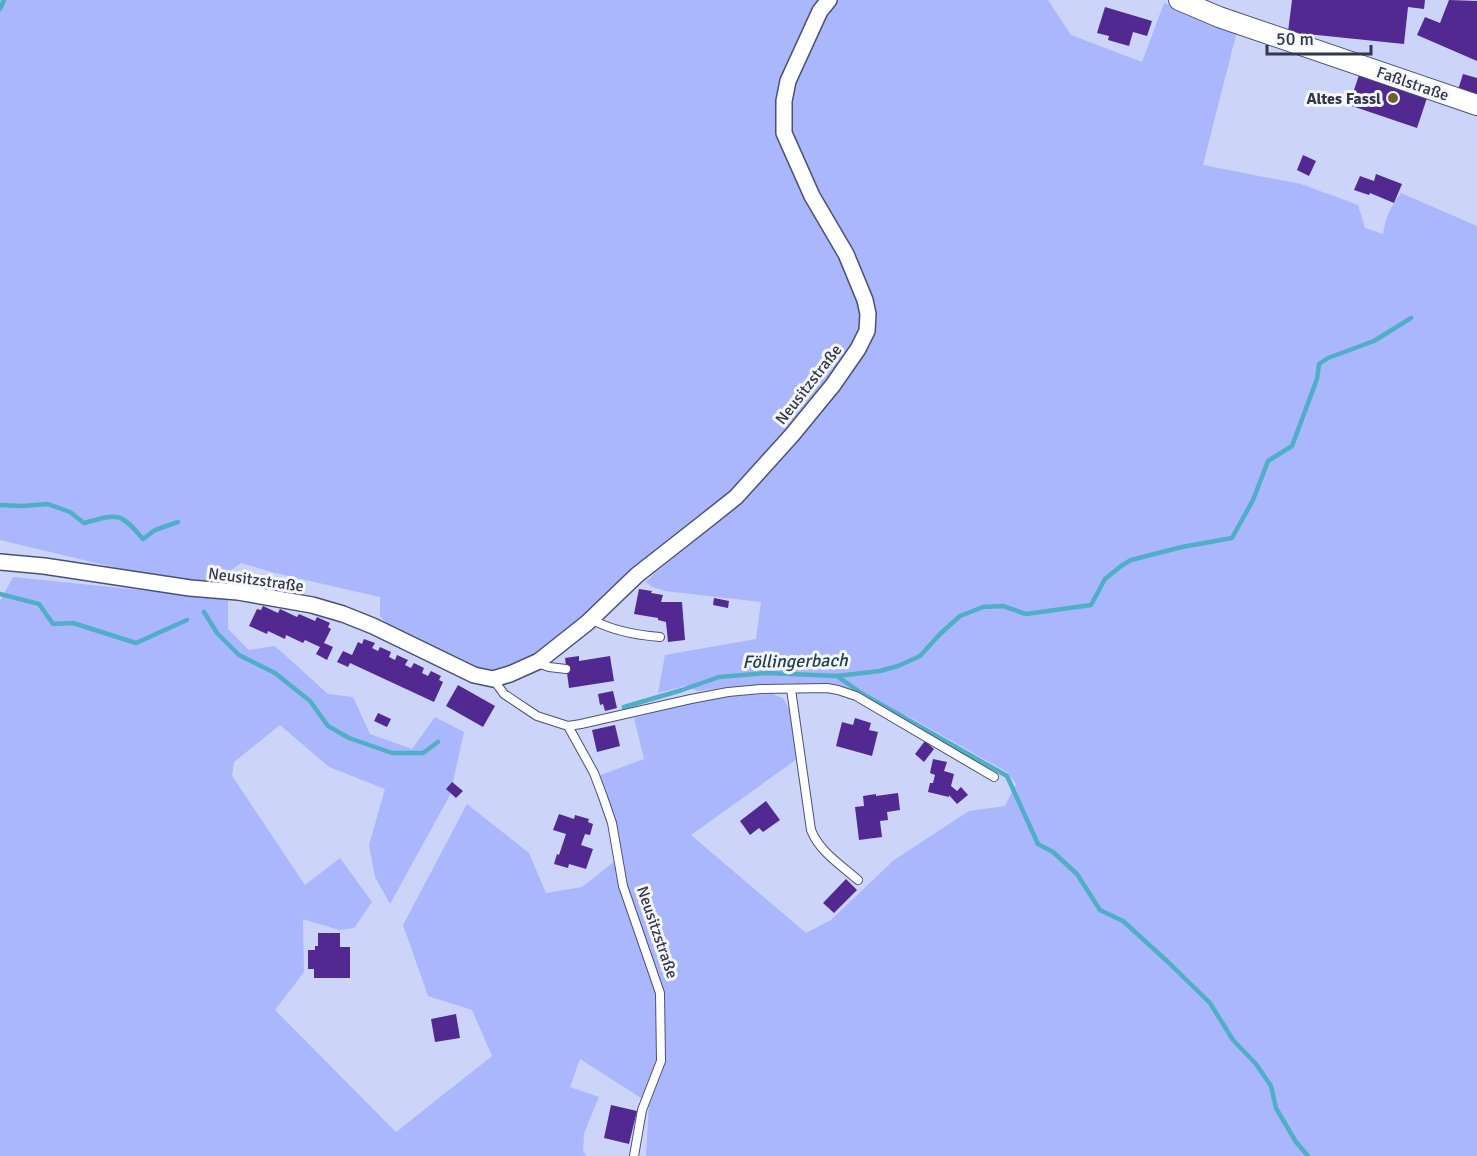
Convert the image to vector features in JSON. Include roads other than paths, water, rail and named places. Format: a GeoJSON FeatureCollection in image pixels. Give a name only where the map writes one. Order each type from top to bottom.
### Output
{"type":"FeatureCollection","features":[{"type":"Feature","properties":{"kind":"street","name":"Neusitzstraße"},"geometry":{"type":"LineString","coordinates":[[0,562],[44,566],[190,588],[238,592],[312,605],[373,626],[474,675],[493,679],[536,663],[591,620],[637,575],[736,496],[792,435],[833,385],[858,349],[867,331],[868,314],[858,282],[846,254],[808,188],[784,133],[784,101],[788,81],[820,11],[829,0]]}},
{"type":"Feature","properties":{"kind":"street","name":"Faßlstraße"},"geometry":{"type":"LineString","coordinates":[[1179,0],[1229,20],[1477,105]]}},
{"type":"Feature","properties":{"kind":"lane"},"geometry":{"type":"LineString","coordinates":[[591,620],[625,633],[660,637]]}},
{"type":"Feature","properties":{"kind":"lane"},"geometry":{"type":"LineString","coordinates":[[536,663],[566,669]]}},
{"type":"Feature","properties":{"kind":"lane","name":"Neusitzstraße"},"geometry":{"type":"LineString","coordinates":[[493,679],[504,694],[537,716],[568,726],[728,692],[761,689],[827,688],[838,690],[856,696],[994,777]]}},
{"type":"Feature","properties":{"kind":"lane"},"geometry":{"type":"LineString","coordinates":[[791,689],[814,839],[858,880]]}},
{"type":"Feature","properties":{"kind":"lane","name":"Neusitzstraße"},"geometry":{"type":"LineString","coordinates":[[568,726],[594,773],[612,823],[623,886],[660,993],[661,1061],[642,1110],[634,1156]]}},
{"type":"Feature","properties":{"kind":"waterway"},"geometry":{"type":"LineString","coordinates":[[0,9],[4,0]]}},
{"type":"Feature","properties":{"kind":"waterway","name":"Föllingerbach"},"geometry":{"type":"LineString","coordinates":[[624,707],[719,677],[767,673],[837,676],[880,671],[898,666],[920,656],[960,616],[983,607],[1003,606],[1026,614],[1091,605],[1105,579],[1131,560],[1182,547],[1232,538],[1253,500],[1268,461],[1292,446],[1317,379],[1319,364],[1328,358],[1374,341],[1411,318]]}},
{"type":"Feature","properties":{"kind":"waterway"},"geometry":{"type":"LineString","coordinates":[[0,505],[48,504],[70,512],[84,523],[117,517],[129,523],[143,539],[155,530],[178,522]]}},
{"type":"Feature","properties":{"kind":"waterway","name":"Föllingerbach"},"geometry":{"type":"LineString","coordinates":[[0,594],[39,604],[53,624],[73,623],[136,643],[187,620]]}},
{"type":"Feature","properties":{"kind":"waterway","name":"Föllingerbach"},"geometry":{"type":"LineString","coordinates":[[204,612],[217,633],[239,655],[275,673],[310,701],[328,726],[349,738],[392,753],[423,753],[438,742]]}},
{"type":"Feature","properties":{"kind":"waterway"},"geometry":{"type":"LineString","coordinates":[[837,676],[861,693],[1007,776],[1038,844],[1053,852],[1077,874],[1100,910],[1123,921],[1210,1003],[1233,1040],[1256,1064],[1271,1086],[1276,1108],[1296,1142],[1308,1156]]}},
{"type":"Feature","properties":{"kind":"place","name":"Altes Fassl"},"geometry":{"type":"Point","coordinates":[1393,98]}}]}
